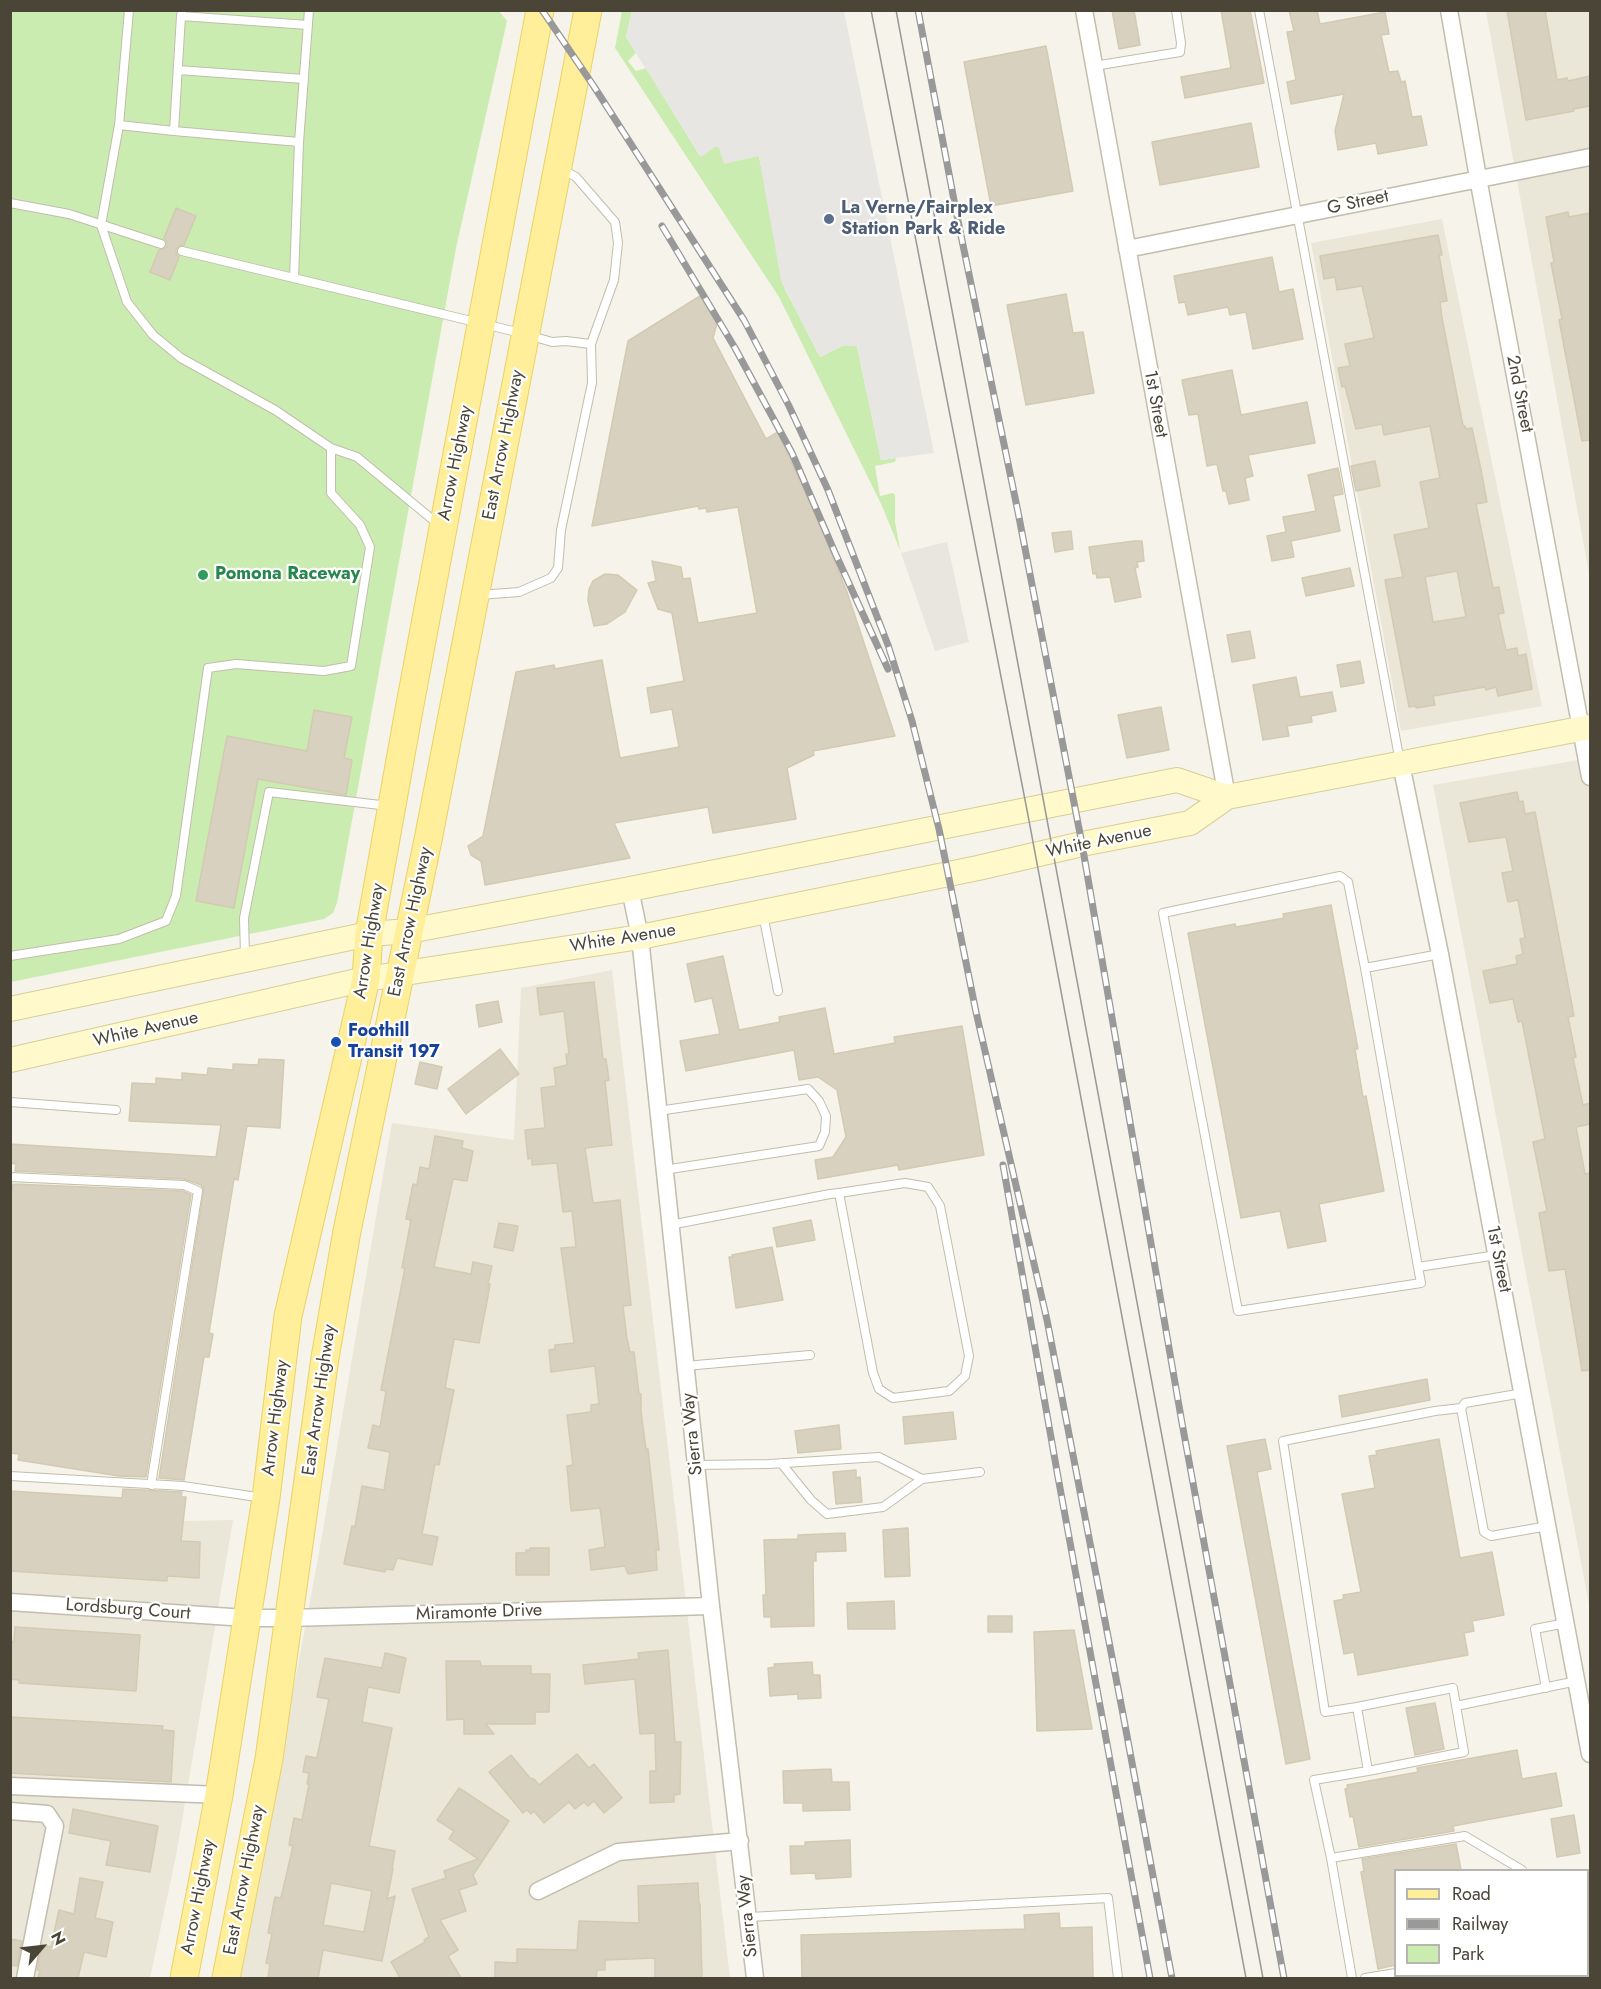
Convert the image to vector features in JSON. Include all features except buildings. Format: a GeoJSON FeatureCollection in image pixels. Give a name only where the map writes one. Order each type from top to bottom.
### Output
{"type":"FeatureCollection","features":[{"type":"Feature","properties":{"kind":"main road","name":"Arrow Highway"},"geometry":{"type":"LineString","coordinates":[[184,1978],[219,1795],[266,1498],[288,1316],[366,979],[369,934],[540,10]]}},
{"type":"Feature","properties":{"kind":"main road","name":"East Arrow Highway"},"geometry":{"type":"LineString","coordinates":[[226,1978],[269,1758],[327,1346],[347,1231],[401,973],[588,10]]}},
{"type":"Feature","properties":{"kind":"main road","name":"White Avenue"},"geometry":{"type":"LineString","coordinates":[[10,1060],[366,979],[640,937],[763,913],[1190,823],[1227,796],[1586,728]]}},
{"type":"Feature","properties":{"kind":"main road","name":"White Avenue"},"geometry":{"type":"LineString","coordinates":[[10,1009],[369,934],[409,931],[630,889],[1177,780],[1227,796]]}},
{"type":"Feature","properties":{"kind":"street","name":"1st Street"},"geometry":{"type":"LineString","coordinates":[[1084,10],[1227,796]]}},
{"type":"Feature","properties":{"kind":"street","name":"2nd Street"},"geometry":{"type":"LineString","coordinates":[[1449,10],[1478,178],[1586,728],[1590,777]]}},
{"type":"Feature","properties":{"kind":"street","name":"G Street"},"geometry":{"type":"LineString","coordinates":[[1127,249],[1590,157]]}},
{"type":"Feature","properties":{"kind":"street","name":"1st Street"},"geometry":{"type":"LineString","coordinates":[[1401,764],[1440,954],[1590,1754]]}},
{"type":"Feature","properties":{"kind":"street","name":"Sierra Way"},"geometry":{"type":"LineString","coordinates":[[630,889],[640,937],[711,1606],[755,1978]]}},
{"type":"Feature","properties":{"kind":"street","name":"Lordsburg Court"},"geometry":{"type":"LineString","coordinates":[[10,1602],[246,1618]]}},
{"type":"Feature","properties":{"kind":"street","name":"Miramonte Drive"},"geometry":{"type":"LineString","coordinates":[[246,1618],[711,1606]]}},
{"type":"Feature","properties":{"kind":"street"},"geometry":{"type":"LineString","coordinates":[[10,1786],[219,1795]]}},
{"type":"Feature","properties":{"kind":"street"},"geometry":{"type":"LineString","coordinates":[[10,1811],[47,1814],[55,1826],[25,1978]]}},
{"type":"Feature","properties":{"kind":"street"},"geometry":{"type":"LineString","coordinates":[[538,1891],[618,1852],[740,1841]]}},
{"type":"Feature","properties":{"kind":"lane"},"geometry":{"type":"LineString","coordinates":[[129,10],[119,125],[101,225],[127,302],[153,335],[181,358],[275,410],[331,448],[357,457],[444,530]]}},
{"type":"Feature","properties":{"kind":"lane"},"geometry":{"type":"LineString","coordinates":[[294,278],[299,142],[309,10]]}},
{"type":"Feature","properties":{"kind":"lane"},"geometry":{"type":"LineString","coordinates":[[1094,66],[1180,52],[1181,43],[1176,10]]}},
{"type":"Feature","properties":{"kind":"lane"},"geometry":{"type":"LineString","coordinates":[[1259,10],[1401,764]]}},
{"type":"Feature","properties":{"kind":"lane"},"geometry":{"type":"LineString","coordinates":[[174,131],[182,13],[308,25]]}},
{"type":"Feature","properties":{"kind":"lane"},"geometry":{"type":"LineString","coordinates":[[178,70],[304,79]]}},
{"type":"Feature","properties":{"kind":"lane"},"geometry":{"type":"LineString","coordinates":[[119,125],[299,142]]}},
{"type":"Feature","properties":{"kind":"lane"},"geometry":{"type":"LineString","coordinates":[[474,596],[519,592],[551,578],[558,568],[561,530],[592,383],[591,344],[614,280],[618,243],[615,222],[576,177],[557,167]]}},
{"type":"Feature","properties":{"kind":"lane"},"geometry":{"type":"LineString","coordinates":[[10,203],[69,214],[161,244]]}},
{"type":"Feature","properties":{"kind":"lane"},"geometry":{"type":"LineString","coordinates":[[182,251],[552,342],[591,344]]}},
{"type":"Feature","properties":{"kind":"lane"},"geometry":{"type":"LineString","coordinates":[[10,956],[119,939],[166,921],[177,896],[208,668],[236,664],[324,671],[351,666],[370,548],[360,525],[331,493],[331,448]]}},
{"type":"Feature","properties":{"kind":"lane"},"geometry":{"type":"LineString","coordinates":[[246,960],[244,918],[269,792],[392,806]]}},
{"type":"Feature","properties":{"kind":"lane"},"geometry":{"type":"LineString","coordinates":[[1340,876],[1348,882],[1418,1267],[1421,1283],[1238,1311],[1163,913],[1340,876]]}},
{"type":"Feature","properties":{"kind":"lane"},"geometry":{"type":"LineString","coordinates":[[763,913],[778,991]]}},
{"type":"Feature","properties":{"kind":"lane"},"geometry":{"type":"LineString","coordinates":[[1365,968],[1440,954]]}},
{"type":"Feature","properties":{"kind":"lane"},"geometry":{"type":"LineString","coordinates":[[658,1111],[808,1089],[819,1101],[826,1116],[825,1132],[819,1146],[664,1170]]}},
{"type":"Feature","properties":{"kind":"lane"},"geometry":{"type":"LineString","coordinates":[[10,1102],[116,1110]]}},
{"type":"Feature","properties":{"kind":"lane"},"geometry":{"type":"LineString","coordinates":[[10,1177],[184,1185],[198,1191],[152,1485]]}},
{"type":"Feature","properties":{"kind":"lane"},"geometry":{"type":"LineString","coordinates":[[670,1226],[839,1193],[905,1183],[928,1187],[940,1206],[969,1356],[965,1376],[949,1391],[893,1398],[879,1389],[873,1373],[839,1193]]}},
{"type":"Feature","properties":{"kind":"lane"},"geometry":{"type":"LineString","coordinates":[[1418,1267],[1497,1255]]}},
{"type":"Feature","properties":{"kind":"lane"},"geometry":{"type":"LineString","coordinates":[[685,1366],[743,1359],[810,1355]]}},
{"type":"Feature","properties":{"kind":"lane"},"geometry":{"type":"LineString","coordinates":[[1352,1978],[1314,1780],[1464,1752],[1453,1688],[1325,1712],[1283,1441],[1461,1408],[1465,1403],[1523,1393]]}},
{"type":"Feature","properties":{"kind":"lane"},"geometry":{"type":"LineString","coordinates":[[1461,1408],[1484,1532],[1491,1536],[1548,1526]]}},
{"type":"Feature","properties":{"kind":"lane"},"geometry":{"type":"LineString","coordinates":[[696,1466],[879,1457],[922,1479]]}},
{"type":"Feature","properties":{"kind":"lane"},"geometry":{"type":"LineString","coordinates":[[781,1463],[827,1514],[884,1507],[922,1479],[981,1472]]}},
{"type":"Feature","properties":{"kind":"lane"},"geometry":{"type":"LineString","coordinates":[[10,1476],[183,1486],[266,1498]]}},
{"type":"Feature","properties":{"kind":"lane"},"geometry":{"type":"LineString","coordinates":[[1546,1688],[1535,1629],[1566,1623]]}},
{"type":"Feature","properties":{"kind":"lane"},"geometry":{"type":"LineString","coordinates":[[1456,1706],[1577,1681]]}},
{"type":"Feature","properties":{"kind":"lane"},"geometry":{"type":"LineString","coordinates":[[1357,1707],[1368,1771]]}},
{"type":"Feature","properties":{"kind":"lane"},"geometry":{"type":"LineString","coordinates":[[1330,1858],[1465,1836],[1520,1869]]}},
{"type":"Feature","properties":{"kind":"lane"},"geometry":{"type":"LineString","coordinates":[[748,1917],[1108,1898],[1118,1978]]}},
{"type":"Feature","properties":{"kind":"lane"},"geometry":{"type":"LineString","coordinates":[[1365,1978],[1394,1973]]}},
{"type":"Feature","properties":{"kind":"shaded area","name":"La Verne/Fairplex Station Park & Ride"},"geometry":{"type":"Polygon","coordinates":[[[632,10],[844,11],[934,453],[881,460],[857,346],[842,346],[820,357],[781,280],[759,156],[724,164],[719,148],[716,146],[701,157],[626,37],[632,10]]]}},
{"type":"Feature","properties":{"kind":"shaded area"},"geometry":{"type":"Polygon","coordinates":[[[1486,11],[1590,11],[1590,579],[1486,11]]]}},
{"type":"Feature","properties":{"kind":"shaded area"},"geometry":{"type":"Polygon","coordinates":[[[1442,219],[1542,706],[1401,731],[1311,243],[1442,219]]]}},
{"type":"Feature","properties":{"kind":"shaded area"},"geometry":{"type":"Polygon","coordinates":[[[947,542],[969,642],[935,651],[901,553],[947,542]]]}},
{"type":"Feature","properties":{"kind":"shaded area"},"geometry":{"type":"Polygon","coordinates":[[[1590,758],[1590,1610],[1433,785],[1590,758]]]}},
{"type":"Feature","properties":{"kind":"shaded area"},"geometry":{"type":"Polygon","coordinates":[[[612,970],[730,1978],[239,1978],[319,1553],[392,1123],[514,1140],[521,988],[612,970]]]}},
{"type":"Feature","properties":{"kind":"shaded area"},"geometry":{"type":"Polygon","coordinates":[[[10,1511],[183,1521],[233,1520],[176,1856],[150,1978],[11,1978],[10,1511]]]}},
{"type":"Feature","properties":{"kind":"green space","name":"Pomona Raceway"},"geometry":{"type":"Polygon","coordinates":[[[11,11],[499,11],[507,21],[456,248],[337,903],[333,913],[324,919],[11,982],[11,11]]]}},
{"type":"Feature","properties":{"kind":"green space"},"geometry":{"type":"Polygon","coordinates":[[[622,11],[632,11],[626,37],[636,53],[628,61],[636,71],[646,68],[700,156],[716,146],[759,156],[783,285],[820,357],[842,346],[857,346],[881,460],[896,458],[895,462],[875,466],[880,496],[893,493],[895,495],[895,521],[900,550],[882,506],[779,297],[615,48],[622,11]]]}},
{"type":"Feature","properties":{"kind":"tram line"},"geometry":{"type":"LineString","coordinates":[[871,10],[1027,810],[1246,1978]]}},
{"type":"Feature","properties":{"kind":"tram line"},"geometry":{"type":"LineString","coordinates":[[896,10],[1263,1978]]}},
{"type":"Feature","properties":{"kind":"railway"},"geometry":{"type":"LineString","coordinates":[[542,10],[744,320],[789,406],[828,490],[888,645],[912,721],[939,829],[976,1012],[1047,1320],[1172,1978]]}},
{"type":"Feature","properties":{"kind":"railway"},"geometry":{"type":"LineString","coordinates":[[918,10],[1082,844],[1182,1423],[1284,1978]]}},
{"type":"Feature","properties":{"kind":"railway"},"geometry":{"type":"LineString","coordinates":[[662,226],[735,348],[792,453],[888,669]]}},
{"type":"Feature","properties":{"kind":"railway"},"geometry":{"type":"LineString","coordinates":[[1003,1165],[1150,1978]]}},
{"type":"Feature","properties":{"kind":"place","name":"La Verne/Fairplex Station Park & Ride"},"geometry":{"type":"Point","coordinates":[829,219]}},
{"type":"Feature","properties":{"kind":"place","name":"Pomona Raceway"},"geometry":{"type":"Point","coordinates":[203,575]}},
{"type":"Feature","properties":{"kind":"place","name":"Foothill Transit 197"},"geometry":{"type":"Point","coordinates":[336,1042]}}]}
